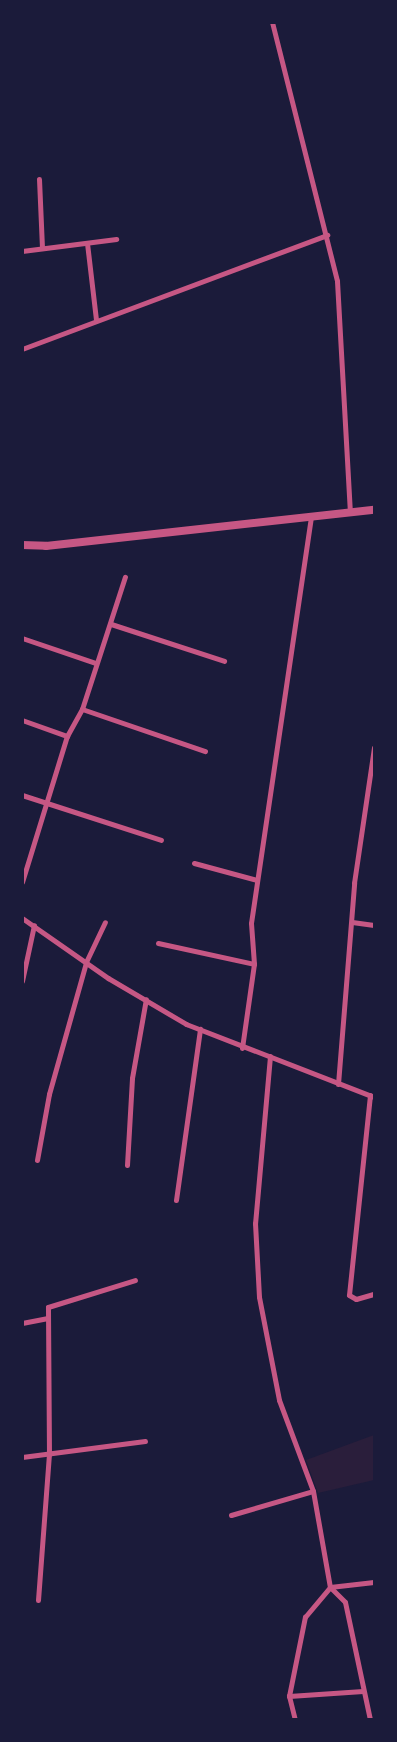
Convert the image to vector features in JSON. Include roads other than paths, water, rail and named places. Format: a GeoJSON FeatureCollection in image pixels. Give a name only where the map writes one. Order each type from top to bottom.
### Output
{"type":"FeatureCollection","features":[{"type":"Feature","properties":{"kind":"street"},"geometry":{"type":"LineString","coordinates":[[272,22],[337,280],[350,512]]}},
{"type":"Feature","properties":{"kind":"street"},"geometry":{"type":"LineString","coordinates":[[39,179],[42,248]]}},
{"type":"Feature","properties":{"kind":"street"},"geometry":{"type":"LineString","coordinates":[[22,350],[96,320],[327,235]]}},
{"type":"Feature","properties":{"kind":"street"},"geometry":{"type":"LineString","coordinates":[[22,250],[116,239]]}},
{"type":"Feature","properties":{"kind":"street"},"geometry":{"type":"LineString","coordinates":[[87,243],[96,320]]}},
{"type":"Feature","properties":{"kind":"street"},"geometry":{"type":"LineString","coordinates":[[22,545],[311,518],[374,510]]}},
{"type":"Feature","properties":{"kind":"street"},"geometry":{"type":"LineString","coordinates":[[242,1048],[254,964],[251,923],[311,518]]}},
{"type":"Feature","properties":{"kind":"street"},"geometry":{"type":"LineString","coordinates":[[22,882],[49,804],[68,736],[82,709],[96,663],[111,624],[124,577]]}},
{"type":"Feature","properties":{"kind":"street"},"geometry":{"type":"LineString","coordinates":[[111,624],[224,661]]}},
{"type":"Feature","properties":{"kind":"street"},"geometry":{"type":"LineString","coordinates":[[22,638],[96,663]]}},
{"type":"Feature","properties":{"kind":"street"},"geometry":{"type":"LineString","coordinates":[[82,709],[205,751]]}},
{"type":"Feature","properties":{"kind":"street"},"geometry":{"type":"LineString","coordinates":[[22,720],[68,736]]}},
{"type":"Feature","properties":{"kind":"street"},"geometry":{"type":"LineString","coordinates":[[338,1084],[352,922],[374,747]]}},
{"type":"Feature","properties":{"kind":"street"},"geometry":{"type":"LineString","coordinates":[[22,795],[161,840]]}},
{"type":"Feature","properties":{"kind":"street"},"geometry":{"type":"LineString","coordinates":[[194,863],[257,880]]}},
{"type":"Feature","properties":{"kind":"street"},"geometry":{"type":"LineString","coordinates":[[22,918],[86,962],[200,1029],[242,1048],[270,1056],[372,1096],[349,1295],[356,1299],[374,1294]]}},
{"type":"Feature","properties":{"kind":"street"},"geometry":{"type":"LineString","coordinates":[[37,1160],[49,1094],[86,962],[105,922]]}},
{"type":"Feature","properties":{"kind":"street"},"geometry":{"type":"LineString","coordinates":[[352,922],[374,924]]}},
{"type":"Feature","properties":{"kind":"street"},"geometry":{"type":"LineString","coordinates":[[22,981],[34,925]]}},
{"type":"Feature","properties":{"kind":"street"},"geometry":{"type":"LineString","coordinates":[[158,943],[254,964]]}},
{"type":"Feature","properties":{"kind":"street"},"geometry":{"type":"LineString","coordinates":[[127,1165],[132,1078],[146,999]]}},
{"type":"Feature","properties":{"kind":"street"},"geometry":{"type":"LineString","coordinates":[[176,1200],[200,1029]]}},
{"type":"Feature","properties":{"kind":"street"},"geometry":{"type":"LineString","coordinates":[[270,1056],[255,1223],[260,1297],[279,1400],[313,1491],[330,1587],[345,1602],[370,1720]]}},
{"type":"Feature","properties":{"kind":"street"},"geometry":{"type":"LineString","coordinates":[[38,1600],[49,1454],[47,1318],[49,1305],[135,1280]]}},
{"type":"Feature","properties":{"kind":"street"},"geometry":{"type":"LineString","coordinates":[[22,1323],[47,1318]]}},
{"type":"Feature","properties":{"kind":"street"},"geometry":{"type":"LineString","coordinates":[[22,1457],[145,1441]]}},
{"type":"Feature","properties":{"kind":"street"},"geometry":{"type":"LineString","coordinates":[[231,1515],[313,1491]]}},
{"type":"Feature","properties":{"kind":"street"},"geometry":{"type":"LineString","coordinates":[[295,1720],[289,1696],[305,1617],[330,1587],[374,1582]]}},
{"type":"Feature","properties":{"kind":"street"},"geometry":{"type":"LineString","coordinates":[[289,1696],[363,1691]]}}]}
